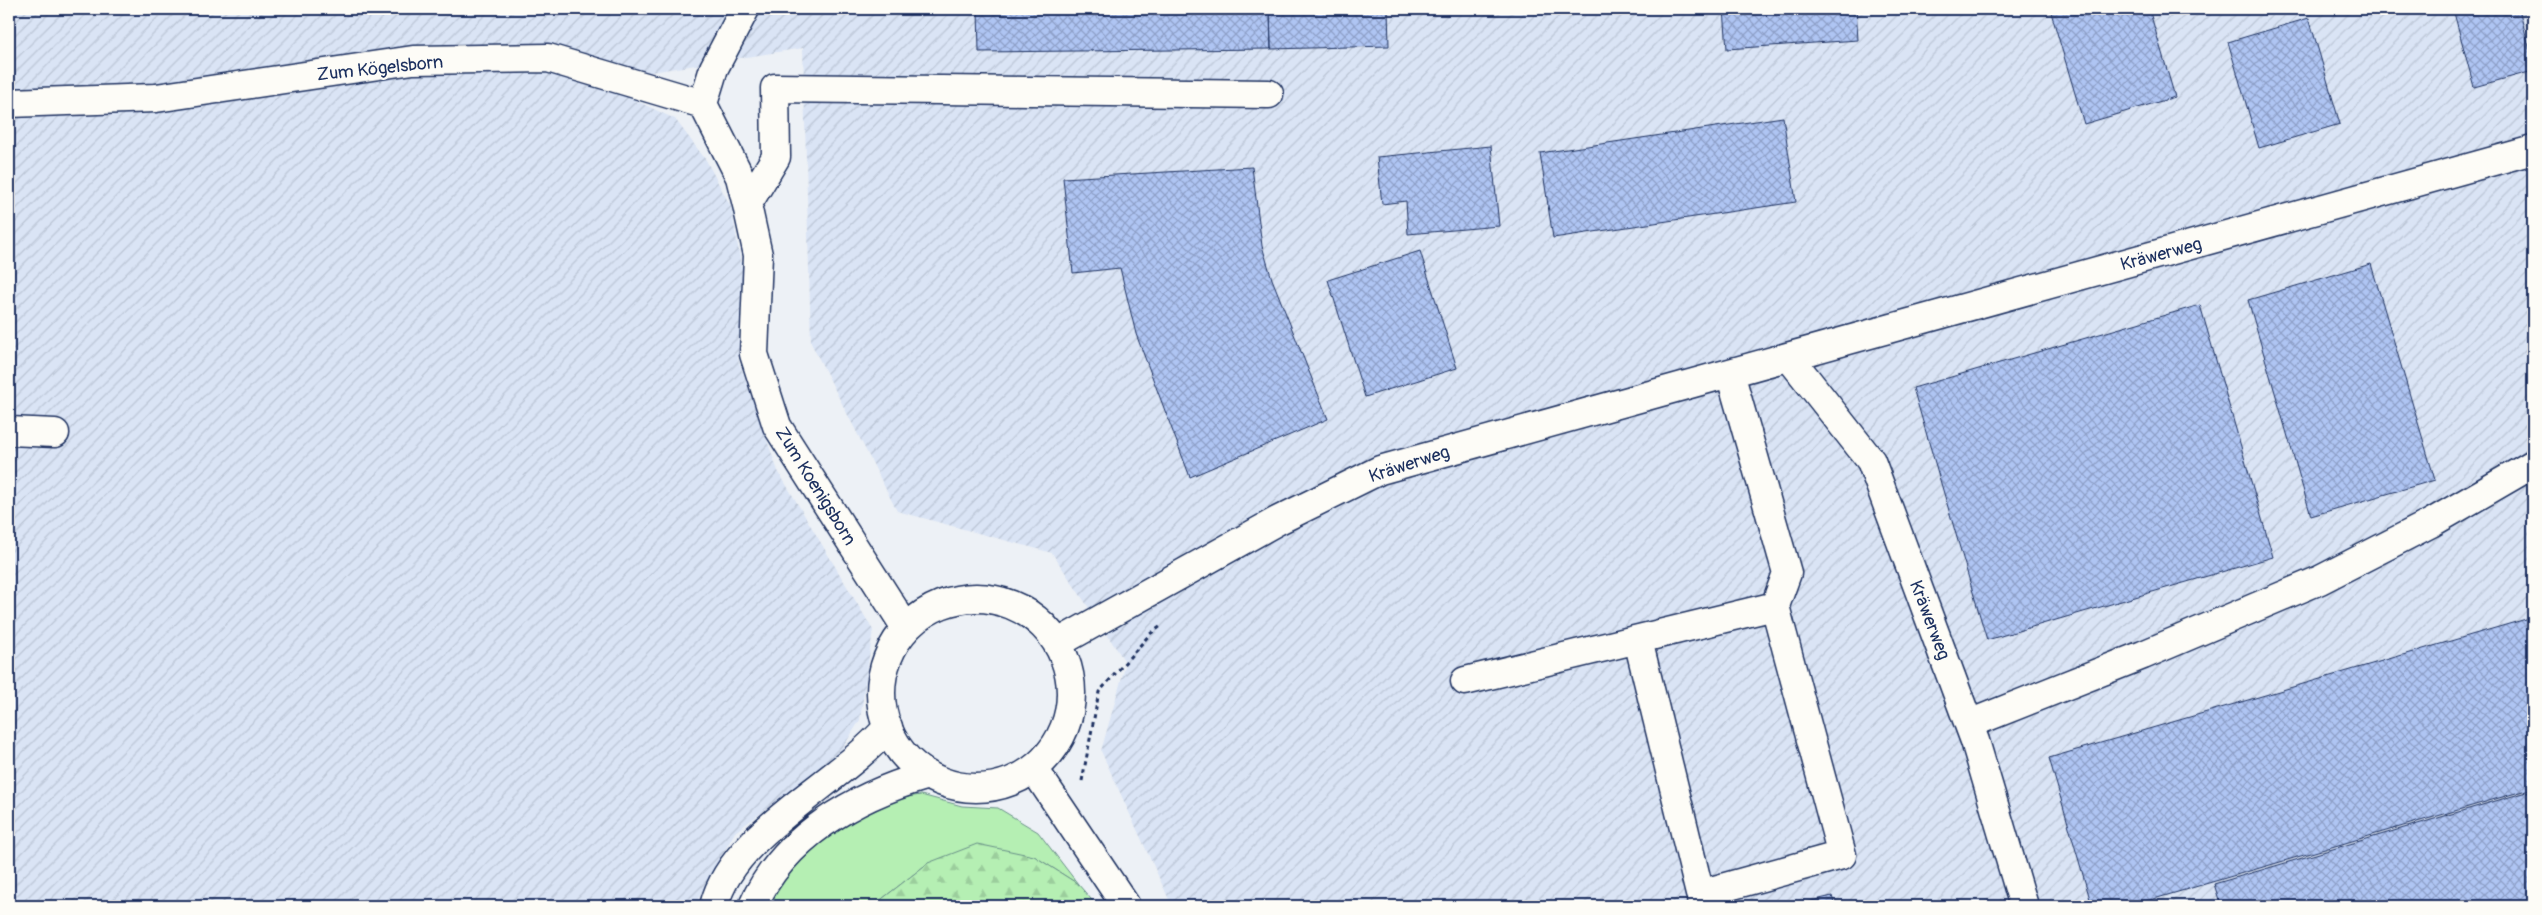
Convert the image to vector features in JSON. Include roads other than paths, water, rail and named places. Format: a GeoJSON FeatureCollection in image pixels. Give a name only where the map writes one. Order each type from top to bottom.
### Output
{"type":"FeatureCollection","features":[{"type":"Feature","properties":{"kind":"street"},"geometry":{"type":"LineString","coordinates":[[703,104],[714,68],[746,9]]}},
{"type":"Feature","properties":{"kind":"street","name":"Zum Kögelsborn"},"geometry":{"type":"LineString","coordinates":[[9,103],[156,98],[413,60],[548,58],[703,104]]}},
{"type":"Feature","properties":{"kind":"street"},"geometry":{"type":"LineString","coordinates":[[747,205],[776,157],[775,88],[1269,94]]}},
{"type":"Feature","properties":{"kind":"street","name":"Zum Koenigsborn"},"geometry":{"type":"LineString","coordinates":[[703,104],[740,177],[747,205],[758,255],[754,354],[777,426],[906,628]]}},
{"type":"Feature","properties":{"kind":"street","name":"Kräwerweg"},"geometry":{"type":"LineString","coordinates":[[1058,643],[1277,521],[1380,470],[2533,150]]}},
{"type":"Feature","properties":{"kind":"street","name":"Kräwerweg"},"geometry":{"type":"LineString","coordinates":[[1790,356],[1871,461],[1969,724],[2024,906]]}},
{"type":"Feature","properties":{"kind":"street"},"geometry":{"type":"LineString","coordinates":[[1638,640],[1700,894],[1842,855],[1775,606],[1787,573],[1730,373]]}},
{"type":"Feature","properties":{"kind":"street"},"geometry":{"type":"LineString","coordinates":[[9,431],[55,433]]}},
{"type":"Feature","properties":{"kind":"street"},"geometry":{"type":"LineString","coordinates":[[1969,724],[2143,655],[2320,580],[2431,523],[2533,464]]}},
{"type":"Feature","properties":{"kind":"street"},"geometry":{"type":"LineString","coordinates":[[973,598],[998,600],[1022,609],[1042,624],[1058,643],[1066,661],[1071,681],[1072,701],[1068,721],[1060,739],[1034,769],[1026,775],[1000,786],[970,789],[925,776],[908,763],[897,747],[882,707],[883,679],[894,645],[906,628],[926,612],[949,602],[973,598]]}},
{"type":"Feature","properties":{"kind":"street"},"geometry":{"type":"LineString","coordinates":[[1465,681],[1775,606]]}},
{"type":"Feature","properties":{"kind":"street"},"geometry":{"type":"LineString","coordinates":[[714,906],[725,880],[757,839],[774,822],[854,761],[888,727]]}},
{"type":"Feature","properties":{"kind":"street"},"geometry":{"type":"LineString","coordinates":[[1034,769],[1126,906]]}},
{"type":"Feature","properties":{"kind":"street"},"geometry":{"type":"LineString","coordinates":[[753,906],[773,871],[811,834],[847,807],[869,795],[925,776]]}}]}
